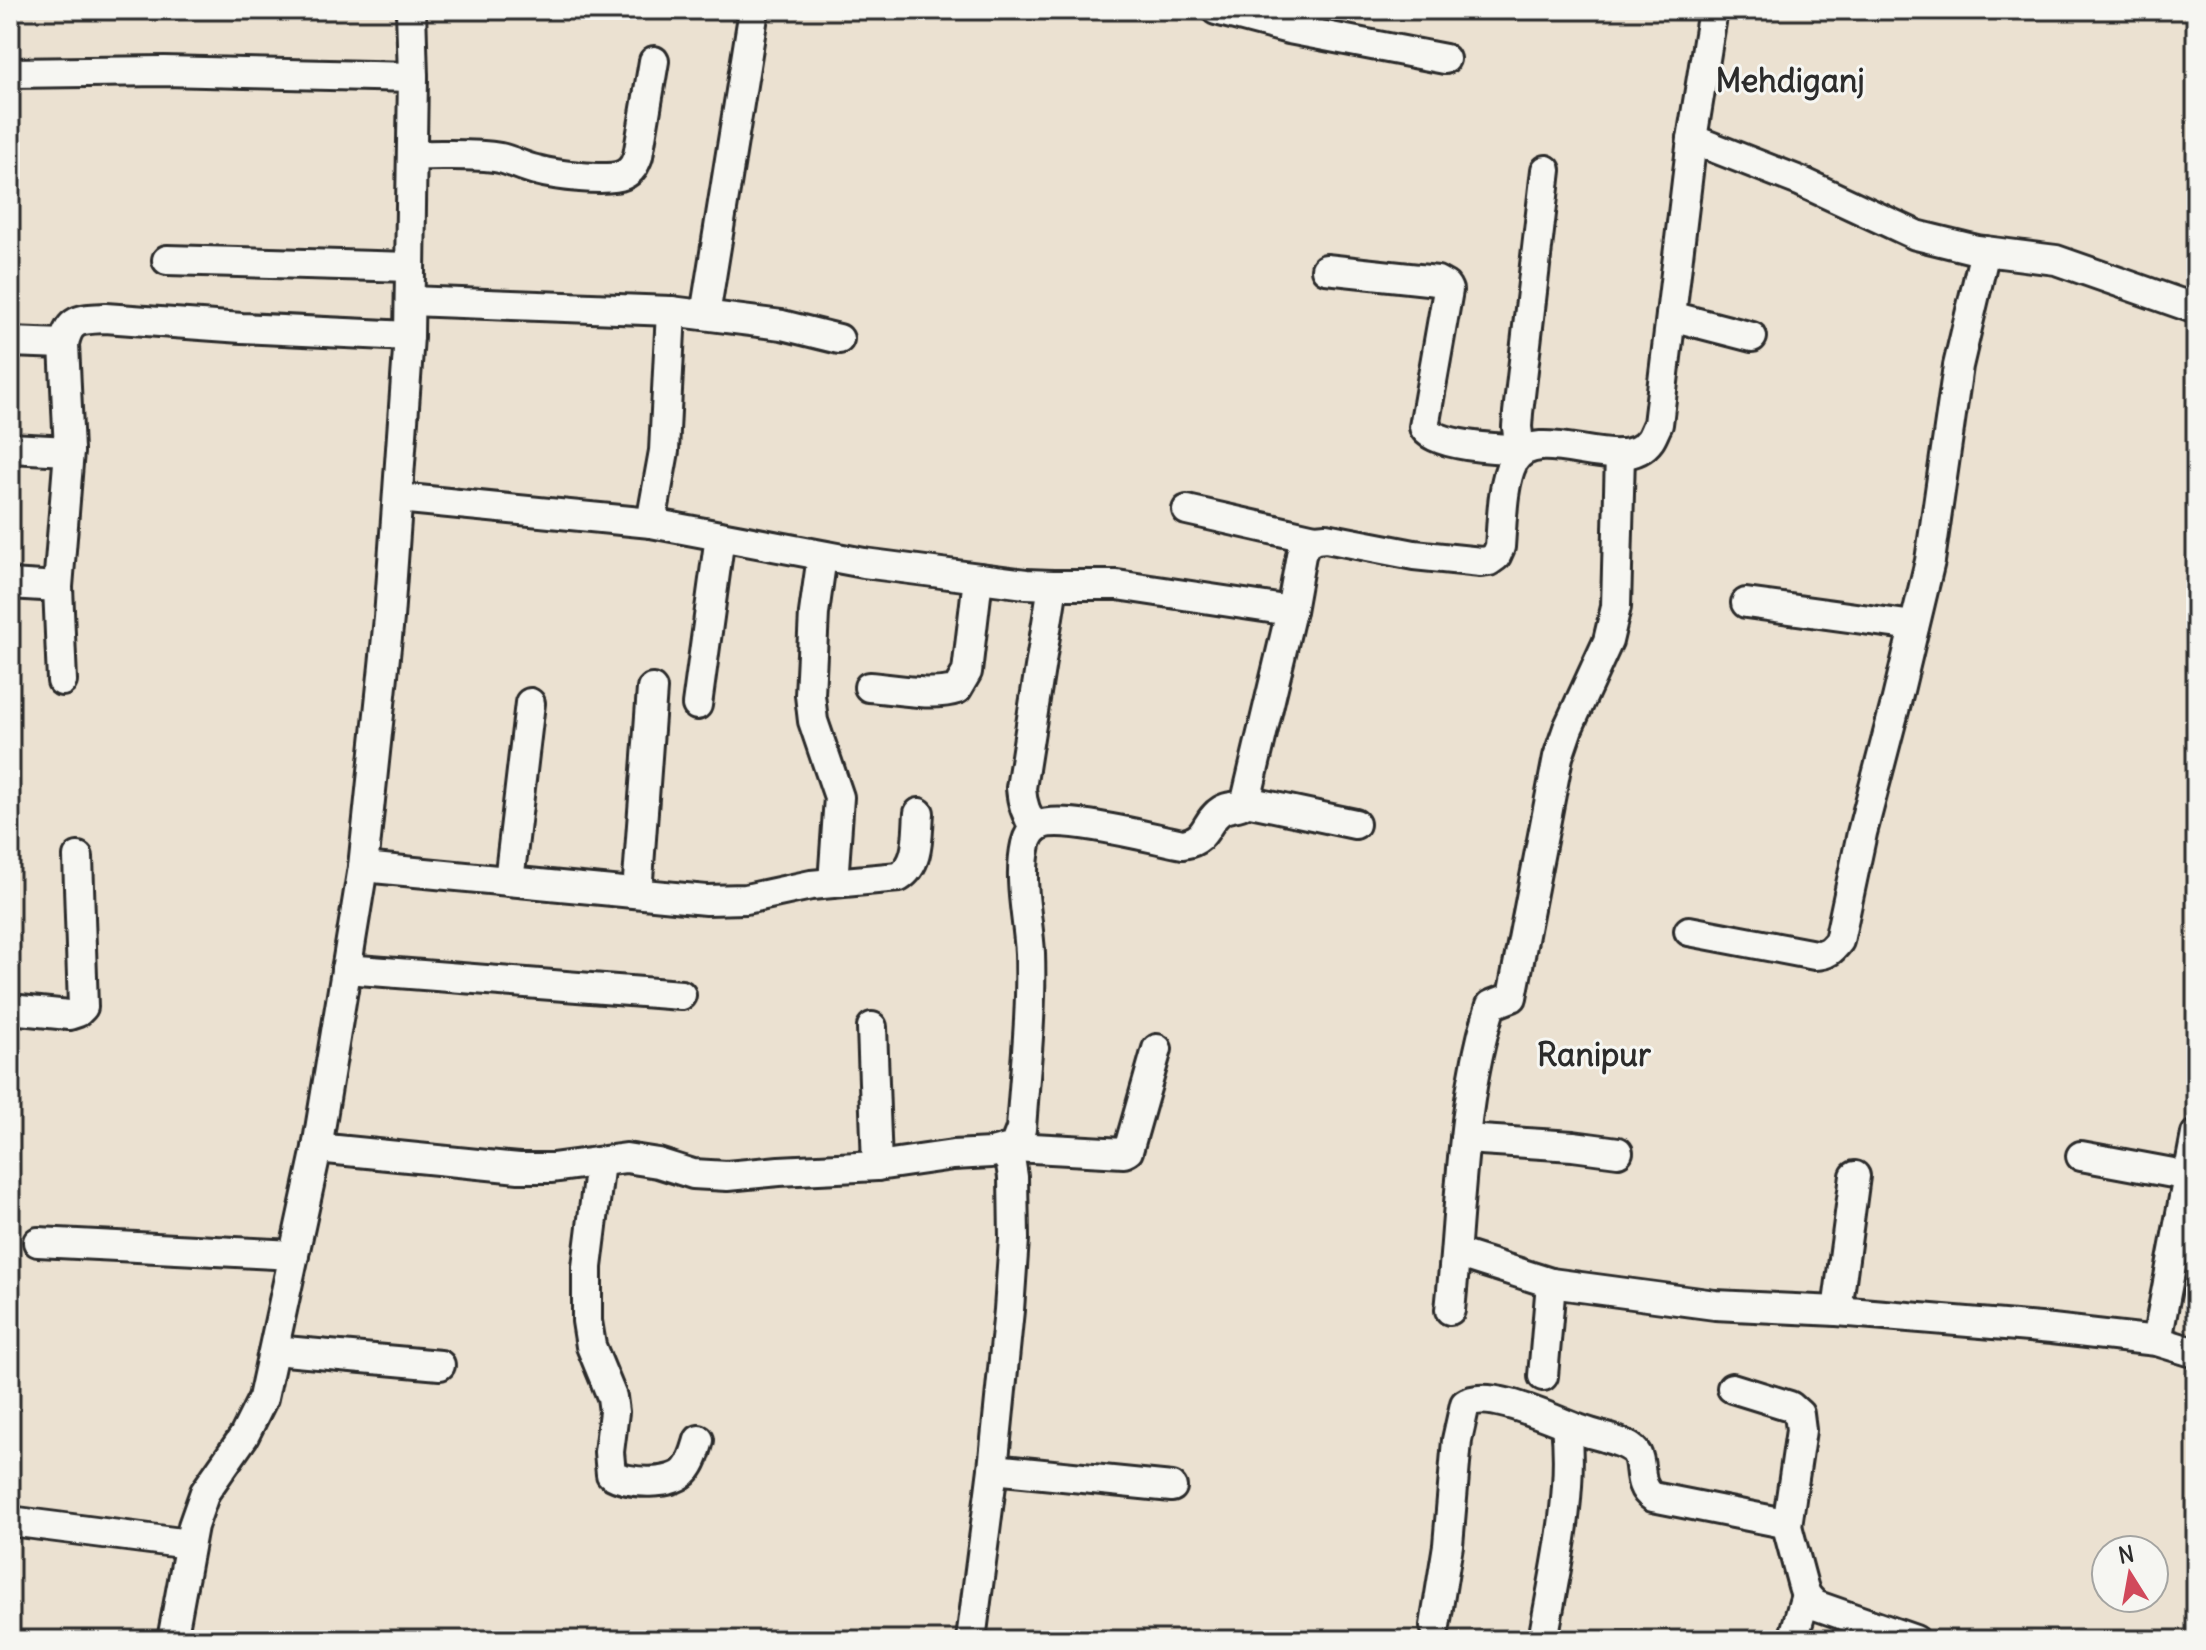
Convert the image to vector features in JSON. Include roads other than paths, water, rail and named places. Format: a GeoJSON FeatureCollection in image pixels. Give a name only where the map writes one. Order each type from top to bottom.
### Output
{"type":"FeatureCollection","features":[{"type":"Feature","properties":{"kind":"street"},"geometry":{"type":"LineString","coordinates":[[172,1640],[193,1526],[205,1492],[244,1436],[263,1398],[317,1148],[363,867],[389,618],[409,336],[413,77],[411,10]]}},
{"type":"Feature","properties":{"kind":"street"},"geometry":{"type":"LineString","coordinates":[[705,315],[754,10]]}},
{"type":"Feature","properties":{"kind":"street"},"geometry":{"type":"LineString","coordinates":[[1216,10],[1289,29],[1445,59]]}},
{"type":"Feature","properties":{"kind":"street"},"geometry":{"type":"LineString","coordinates":[[1326,269],[1437,281],[1446,286],[1448,290],[1424,427],[1432,436],[1467,445],[1520,451],[1537,445],[1620,454],[1637,451],[1650,442],[1658,424],[1692,139],[1713,10]]}},
{"type":"Feature","properties":{"kind":"street"},"geometry":{"type":"LineString","coordinates":[[412,155],[493,157],[542,172],[581,177],[623,175],[632,168],[638,156],[654,61]]}},
{"type":"Feature","properties":{"kind":"street"},"geometry":{"type":"LineString","coordinates":[[10,73],[164,71],[413,77]]}},
{"type":"Feature","properties":{"kind":"street"},"geometry":{"type":"LineString","coordinates":[[1692,139],[1802,182],[1916,235],[1985,251],[2056,260],[2196,309]]}},
{"type":"Feature","properties":{"kind":"street"},"geometry":{"type":"LineString","coordinates":[[1187,510],[1315,539],[1326,538],[1414,555],[1481,562],[1496,556],[1500,547],[1507,477],[1520,451],[1518,413],[1546,170]]}},
{"type":"Feature","properties":{"kind":"street"},"geometry":{"type":"LineString","coordinates":[[1689,931],[1815,955],[1825,955],[1839,941],[1862,833],[1930,561],[1958,366],[1985,251]]}},
{"type":"Feature","properties":{"kind":"street"},"geometry":{"type":"LineString","coordinates":[[167,260],[410,267]]}},
{"type":"Feature","properties":{"kind":"street"},"geometry":{"type":"LineString","coordinates":[[410,301],[671,311],[782,325],[839,339]]}},
{"type":"Feature","properties":{"kind":"street"},"geometry":{"type":"LineString","coordinates":[[651,523],[664,451],[671,311]]}},
{"type":"Feature","properties":{"kind":"street"},"geometry":{"type":"LineString","coordinates":[[1671,316],[1752,337]]}},
{"type":"Feature","properties":{"kind":"street"},"geometry":{"type":"LineString","coordinates":[[62,681],[58,587],[69,451],[64,344],[71,325],[86,318],[409,336]]}},
{"type":"Feature","properties":{"kind":"street"},"geometry":{"type":"LineString","coordinates":[[10,342],[64,344]]}},
{"type":"Feature","properties":{"kind":"street"},"geometry":{"type":"LineString","coordinates":[[10,448],[69,451]]}},
{"type":"Feature","properties":{"kind":"street"},"geometry":{"type":"LineString","coordinates":[[1450,1310],[1465,1139],[1477,1049],[1491,1005],[1512,997],[1558,757],[1608,641],[1616,607],[1620,454]]}},
{"type":"Feature","properties":{"kind":"street"},"geometry":{"type":"LineString","coordinates":[[398,498],[651,523],[822,556],[978,578],[1053,585],[1117,585],[1291,611]]}},
{"type":"Feature","properties":{"kind":"street"},"geometry":{"type":"LineString","coordinates":[[697,705],[720,536]]}},
{"type":"Feature","properties":{"kind":"street"},"geometry":{"type":"LineString","coordinates":[[971,1640],[1009,1310],[1014,1239],[1013,1177],[1009,1149],[1021,1129],[1030,978],[1023,875],[1029,836],[1035,828],[1056,821],[1183,844],[1202,837],[1222,810],[1241,806],[1246,801],[1291,611],[1301,555],[1305,545],[1315,539]]}},
{"type":"Feature","properties":{"kind":"street"},"geometry":{"type":"LineString","coordinates":[[822,556],[814,613],[810,695],[813,721],[839,797],[833,883]]}},
{"type":"Feature","properties":{"kind":"street"},"geometry":{"type":"LineString","coordinates":[[869,687],[936,692],[957,689],[967,672],[978,578]]}},
{"type":"Feature","properties":{"kind":"street"},"geometry":{"type":"LineString","coordinates":[[10,584],[58,587]]}},
{"type":"Feature","properties":{"kind":"street"},"geometry":{"type":"LineString","coordinates":[[1035,828],[1027,818],[1021,788],[1053,585]]}},
{"type":"Feature","properties":{"kind":"street"},"geometry":{"type":"LineString","coordinates":[[1746,603],[1914,626]]}},
{"type":"Feature","properties":{"kind":"street"},"geometry":{"type":"LineString","coordinates":[[637,893],[652,689]]}},
{"type":"Feature","properties":{"kind":"street"},"geometry":{"type":"LineString","coordinates":[[509,881],[530,703]]}},
{"type":"Feature","properties":{"kind":"street"},"geometry":{"type":"LineString","coordinates":[[1246,801],[1355,824]]}},
{"type":"Feature","properties":{"kind":"street"},"geometry":{"type":"LineString","coordinates":[[363,867],[726,901],[811,885],[899,877],[907,872],[915,854],[919,813]]}},
{"type":"Feature","properties":{"kind":"street"},"geometry":{"type":"LineString","coordinates":[[10,1009],[69,1015],[83,1007],[78,857]]}},
{"type":"Feature","properties":{"kind":"street"},"geometry":{"type":"LineString","coordinates":[[346,969],[681,995]]}},
{"type":"Feature","properties":{"kind":"street"},"geometry":{"type":"LineString","coordinates":[[872,1027],[877,1166]]}},
{"type":"Feature","properties":{"kind":"street"},"geometry":{"type":"LineString","coordinates":[[317,1148],[519,1168],[552,1168],[626,1158],[706,1176],[877,1166],[1009,1149],[1124,1153],[1128,1151],[1157,1049]]}},
{"type":"Feature","properties":{"kind":"street"},"geometry":{"type":"LineString","coordinates":[[2157,1341],[2196,1134]]}},
{"type":"Feature","properties":{"kind":"street"},"geometry":{"type":"LineString","coordinates":[[1465,1139],[1618,1152]]}},
{"type":"Feature","properties":{"kind":"street"},"geometry":{"type":"LineString","coordinates":[[2081,1156],[2189,1176]]}},
{"type":"Feature","properties":{"kind":"street"},"geometry":{"type":"LineString","coordinates":[[600,1162],[587,1267],[587,1321],[591,1346],[612,1397],[611,1474],[627,1480],[648,1482],[674,1479],[689,1467],[699,1440]]}},
{"type":"Feature","properties":{"kind":"street"},"geometry":{"type":"LineString","coordinates":[[1837,1311],[1855,1176]]}},
{"type":"Feature","properties":{"kind":"street"},"geometry":{"type":"LineString","coordinates":[[38,1242],[294,1255]]}},
{"type":"Feature","properties":{"kind":"street"},"geometry":{"type":"LineString","coordinates":[[1456,1253],[1551,1283],[1715,1305],[1837,1311],[2052,1329],[2157,1341],[2196,1353]]}},
{"type":"Feature","properties":{"kind":"street"},"geometry":{"type":"LineString","coordinates":[[1543,1376],[1551,1283]]}},
{"type":"Feature","properties":{"kind":"street"},"geometry":{"type":"LineString","coordinates":[[274,1350],[440,1365]]}},
{"type":"Feature","properties":{"kind":"street"},"geometry":{"type":"LineString","coordinates":[[1732,1388],[1790,1406],[1799,1414],[1801,1430],[1787,1526],[1806,1595],[1815,1605],[1915,1640]]}},
{"type":"Feature","properties":{"kind":"street"},"geometry":{"type":"LineString","coordinates":[[1435,1626],[1448,1545],[1457,1440],[1468,1401],[1504,1402],[1630,1447],[1637,1455],[1642,1486],[1653,1497],[1787,1526]]}},
{"type":"Feature","properties":{"kind":"street"},"geometry":{"type":"LineString","coordinates":[[1543,1640],[1566,1487],[1569,1457],[1566,1425]]}},
{"type":"Feature","properties":{"kind":"street"},"geometry":{"type":"LineString","coordinates":[[993,1469],[1172,1487]]}},
{"type":"Feature","properties":{"kind":"street"},"geometry":{"type":"LineString","coordinates":[[10,1521],[189,1544]]}},
{"type":"Feature","properties":{"kind":"street"},"geometry":{"type":"LineString","coordinates":[[1793,1640],[1806,1595]]}},
{"type":"Feature","properties":{"kind":"district","name":"Mehdiganj"},"geometry":{"type":"Point","coordinates":[1790,81]}},
{"type":"Feature","properties":{"kind":"district","name":"Ranipur"},"geometry":{"type":"Point","coordinates":[1594,1055]}}]}
